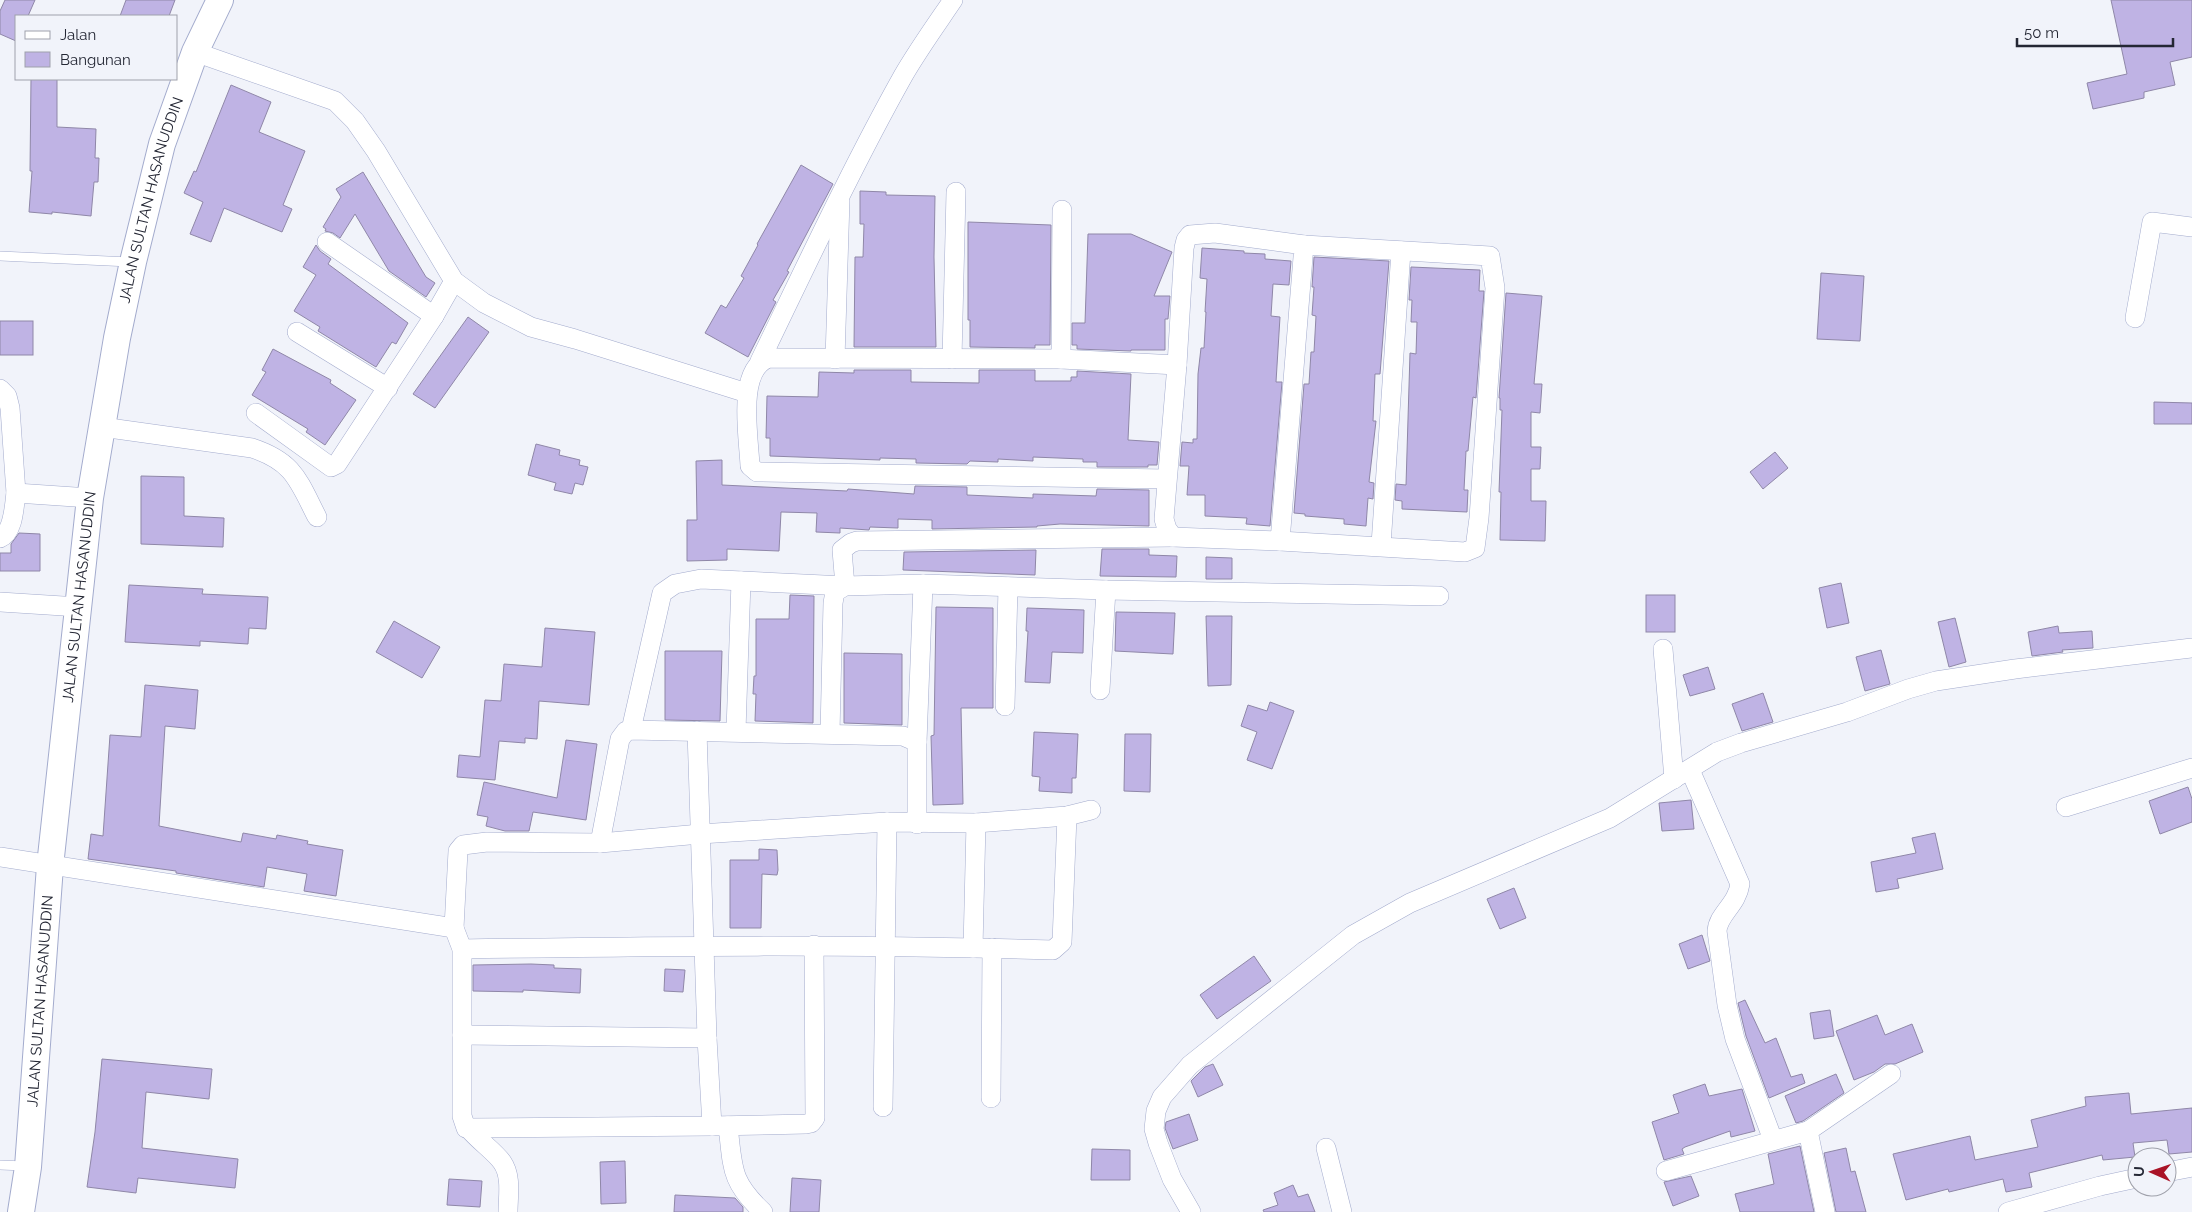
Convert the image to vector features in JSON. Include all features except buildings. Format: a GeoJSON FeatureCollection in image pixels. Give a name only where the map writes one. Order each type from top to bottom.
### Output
{"type":"FeatureCollection","features":[{"type":"Feature","properties":{"kind":"street","name":"JALAN SULTAN HASANUDDIN"},"geometry":{"type":"LineString","coordinates":[[22,1212],[28,1166],[50,866],[90,498],[117,338],[133,262],[162,144],[195,52],[220,0]]}},
{"type":"Feature","properties":{"kind":"street"},"geometry":{"type":"LineString","coordinates":[[953,0],[904,74],[840,194],[760,361],[753,371],[747,394],[750,466],[757,472],[1166,479]]}},
{"type":"Feature","properties":{"kind":"street"},"geometry":{"type":"LineString","coordinates":[[195,52],[335,102],[344,108],[376,151],[454,281],[484,303],[531,327],[575,339],[747,394]]}},
{"type":"Feature","properties":{"kind":"street"},"geometry":{"type":"LineString","coordinates":[[952,359],[956,192]]}},
{"type":"Feature","properties":{"kind":"street"},"geometry":{"type":"LineString","coordinates":[[835,359],[840,194]]}},
{"type":"Feature","properties":{"kind":"street"},"geometry":{"type":"LineString","coordinates":[[1061,359],[1062,210]]}},
{"type":"Feature","properties":{"kind":"street"},"geometry":{"type":"LineString","coordinates":[[2135,318],[2152,222],[2192,227]]}},
{"type":"Feature","properties":{"kind":"street"},"geometry":{"type":"LineString","coordinates":[[844,586],[842,550],[851,542],[857,541],[1173,537],[1381,545],[1459,552],[1474,548],[1479,518],[1495,288],[1490,256],[1304,245],[1215,233],[1190,235],[1186,240],[1184,248],[1177,365],[1166,479],[1164,519],[1167,529],[1173,537]]}},
{"type":"Feature","properties":{"kind":"street"},"geometry":{"type":"LineString","coordinates":[[327,242],[434,316]]}},
{"type":"Feature","properties":{"kind":"street"},"geometry":{"type":"LineString","coordinates":[[1280,540],[1304,245]]}},
{"type":"Feature","properties":{"kind":"street"},"geometry":{"type":"LineString","coordinates":[[1381,545],[1401,251]]}},
{"type":"Feature","properties":{"kind":"street"},"geometry":{"type":"LineString","coordinates":[[256,414],[331,467],[337,464],[388,388],[454,281]]}},
{"type":"Feature","properties":{"kind":"street"},"geometry":{"type":"LineString","coordinates":[[297,332],[388,388]]}},
{"type":"Feature","properties":{"kind":"street"},"geometry":{"type":"LineString","coordinates":[[760,361],[782,357],[835,359],[1061,359],[1177,365]]}},
{"type":"Feature","properties":{"kind":"street"},"geometry":{"type":"LineString","coordinates":[[0,389],[7,396],[10,408],[16,493],[13,515],[7,532],[0,538]]}},
{"type":"Feature","properties":{"kind":"street"},"geometry":{"type":"LineString","coordinates":[[102,426],[252,448],[269,454],[290,467],[317,517]]}},
{"type":"Feature","properties":{"kind":"street"},"geometry":{"type":"LineString","coordinates":[[16,493],[90,498]]}},
{"type":"Feature","properties":{"kind":"street"},"geometry":{"type":"LineString","coordinates":[[631,730],[662,593],[675,584],[687,580],[844,586],[923,584],[1106,590],[1439,596]]}},
{"type":"Feature","properties":{"kind":"street"},"geometry":{"type":"LineString","coordinates":[[736,732],[741,581]]}},
{"type":"Feature","properties":{"kind":"street"},"geometry":{"type":"LineString","coordinates":[[917,824],[917,742],[923,584]]}},
{"type":"Feature","properties":{"kind":"street"},"geometry":{"type":"LineString","coordinates":[[830,733],[833,603],[835,592],[844,586]]}},
{"type":"Feature","properties":{"kind":"street"},"geometry":{"type":"LineString","coordinates":[[1004,706],[1008,587]]}},
{"type":"Feature","properties":{"kind":"street"},"geometry":{"type":"LineString","coordinates":[[1100,690],[1106,590]]}},
{"type":"Feature","properties":{"kind":"street"},"geometry":{"type":"LineString","coordinates":[[0,602],[79,607]]}},
{"type":"Feature","properties":{"kind":"street"},"geometry":{"type":"LineString","coordinates":[[1191,1212],[1172,1180],[1154,1129],[1156,1110],[1162,1096],[1190,1064],[1354,935],[1410,903],[1610,818],[1717,752],[1741,743],[1847,712],[1908,689],[1936,681],[2014,669],[2192,648]]}},
{"type":"Feature","properties":{"kind":"street"},"geometry":{"type":"LineString","coordinates":[[1663,649],[1682,775],[1740,884],[1737,898],[1720,920],[1717,931],[1727,1005],[1735,1039],[1773,1140]]}},
{"type":"Feature","properties":{"kind":"street"},"geometry":{"type":"LineString","coordinates":[[600,843],[620,739],[626,732],[631,730],[889,735],[904,736],[917,742]]}},
{"type":"Feature","properties":{"kind":"street"},"geometry":{"type":"LineString","coordinates":[[697,731],[707,1038],[720,1126],[734,1174],[746,1196],[763,1212]]}},
{"type":"Feature","properties":{"kind":"street"},"geometry":{"type":"LineString","coordinates":[[2066,807],[2192,768]]}},
{"type":"Feature","properties":{"kind":"street"},"geometry":{"type":"LineString","coordinates":[[508,1212],[508,1178],[502,1161],[479,1142],[463,1123],[462,949],[454,928],[458,851],[463,846],[487,842],[600,843],[700,834],[887,822],[917,824],[976,823],[1067,816],[1090,810]]}},
{"type":"Feature","properties":{"kind":"street"},"geometry":{"type":"LineString","coordinates":[[462,949],[704,945],[885,945],[1053,950],[1062,942],[1067,816]]}},
{"type":"Feature","properties":{"kind":"street"},"geometry":{"type":"LineString","coordinates":[[883,1106],[887,822]]}},
{"type":"Feature","properties":{"kind":"street"},"geometry":{"type":"LineString","coordinates":[[973,948],[976,823]]}},
{"type":"Feature","properties":{"kind":"street"},"geometry":{"type":"LineString","coordinates":[[0,857],[454,928]]}},
{"type":"Feature","properties":{"kind":"street"},"geometry":{"type":"LineString","coordinates":[[469,1129],[811,1123],[815,1118],[814,945]]}},
{"type":"Feature","properties":{"kind":"street"},"geometry":{"type":"LineString","coordinates":[[991,1098],[992,948]]}},
{"type":"Feature","properties":{"kind":"street"},"geometry":{"type":"LineString","coordinates":[[462,1035],[707,1038]]}},
{"type":"Feature","properties":{"kind":"street"},"geometry":{"type":"LineString","coordinates":[[1666,1171],[1808,1131],[1891,1074]]}},
{"type":"Feature","properties":{"kind":"street"},"geometry":{"type":"LineString","coordinates":[[1808,1131],[1825,1212]]}},
{"type":"Feature","properties":{"kind":"street"},"geometry":{"type":"LineString","coordinates":[[1326,1148],[1342,1212]]}},
{"type":"Feature","properties":{"kind":"street"},"geometry":{"type":"LineString","coordinates":[[2177,1170],[2192,1166]]}},
{"type":"Feature","properties":{"kind":"street"},"geometry":{"type":"LineString","coordinates":[[2008,1212],[2049,1206],[2127,1181]]}},
{"type":"Feature","properties":{"kind":"lane"},"geometry":{"type":"LineString","coordinates":[[0,256],[133,262]]}},
{"type":"Feature","properties":{"kind":"lane"},"geometry":{"type":"LineString","coordinates":[[0,1165],[28,1166]]}}]}
